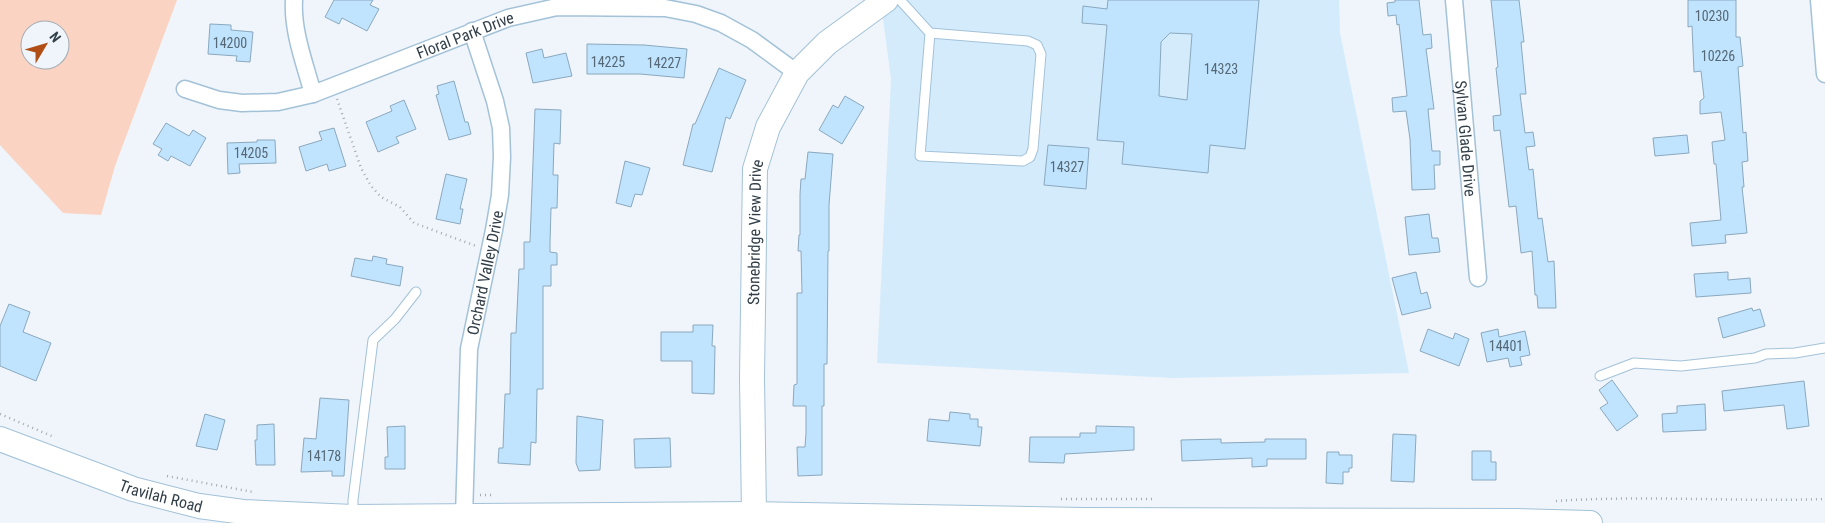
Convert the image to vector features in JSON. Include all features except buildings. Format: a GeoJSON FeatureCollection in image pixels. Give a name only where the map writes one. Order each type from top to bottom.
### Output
{"type":"FeatureCollection","features":[{"type":"Feature","properties":{"kind":"main road","name":"Stonebridge View Drive"},"geometry":{"type":"LineString","coordinates":[[754,518],[752,368],[755,169],[768,127],[797,73],[827,43],[886,0]]}},
{"type":"Feature","properties":{"kind":"main road","name":"Travilah Road"},"geometry":{"type":"LineString","coordinates":[[0,439],[133,489],[199,506],[243,512],[353,517],[464,506],[590,519],[754,518],[1590,523]]}},
{"type":"Feature","properties":{"kind":"street"},"geometry":{"type":"LineString","coordinates":[[294,0],[293,12],[299,44],[313,94]]}},
{"type":"Feature","properties":{"kind":"street","name":"Sylvan Glade Drive"},"geometry":{"type":"LineString","coordinates":[[1454,0],[1478,278]]}},
{"type":"Feature","properties":{"kind":"street"},"geometry":{"type":"LineString","coordinates":[[1819,0],[1825,74]]}},
{"type":"Feature","properties":{"kind":"street","name":"Floral Park Drive"},"geometry":{"type":"LineString","coordinates":[[185,89],[219,100],[242,103],[278,102],[313,94],[508,18],[557,6],[697,7],[752,40],[797,73]]}},
{"type":"Feature","properties":{"kind":"street","name":"Orchard Valley Drive"},"geometry":{"type":"LineString","coordinates":[[464,506],[469,349],[500,195],[501,128],[496,101],[472,31]]}},
{"type":"Feature","properties":{"kind":"lane"},"geometry":{"type":"LineString","coordinates":[[900,0],[930,33],[1028,41],[1037,45],[1041,54],[1033,150],[1030,157],[1023,162],[920,156],[930,33]]}},
{"type":"Feature","properties":{"kind":"lane"},"geometry":{"type":"LineString","coordinates":[[353,517],[353,500],[373,340],[395,319],[416,292]]}},
{"type":"Feature","properties":{"kind":"lane"},"geometry":{"type":"LineString","coordinates":[[1600,376],[1634,363],[1681,366],[1825,348]]}},
{"type":"Feature","properties":{"kind":"path"},"geometry":{"type":"LineString","coordinates":[[333,86],[361,168],[371,186],[381,197],[400,207],[414,223],[490,251]]}},
{"type":"Feature","properties":{"kind":"path"},"geometry":{"type":"LineString","coordinates":[[0,414],[60,439]]}},
{"type":"Feature","properties":{"kind":"path"},"geometry":{"type":"LineString","coordinates":[[160,475],[259,492]]}},
{"type":"Feature","properties":{"kind":"path"},"geometry":{"type":"LineString","coordinates":[[464,506],[493,495]]}},
{"type":"Feature","properties":{"kind":"path"},"geometry":{"type":"LineString","coordinates":[[1547,502],[1605,498],[1825,499]]}},
{"type":"Feature","properties":{"kind":"path"},"geometry":{"type":"LineString","coordinates":[[1053,499],[1157,499]]}},
{"type":"Feature","properties":{"kind":"shaded area"},"geometry":{"type":"Polygon","coordinates":[[[0,0],[177,0],[115,166],[101,215],[63,213],[0,145],[0,0]]]}},
{"type":"Feature","properties":{"kind":"shaded area"},"geometry":{"type":"Polygon","coordinates":[[[886,0],[1339,0],[1340,33],[1409,373],[1173,378],[877,363],[891,79],[881,4],[886,0]]]}}]}
